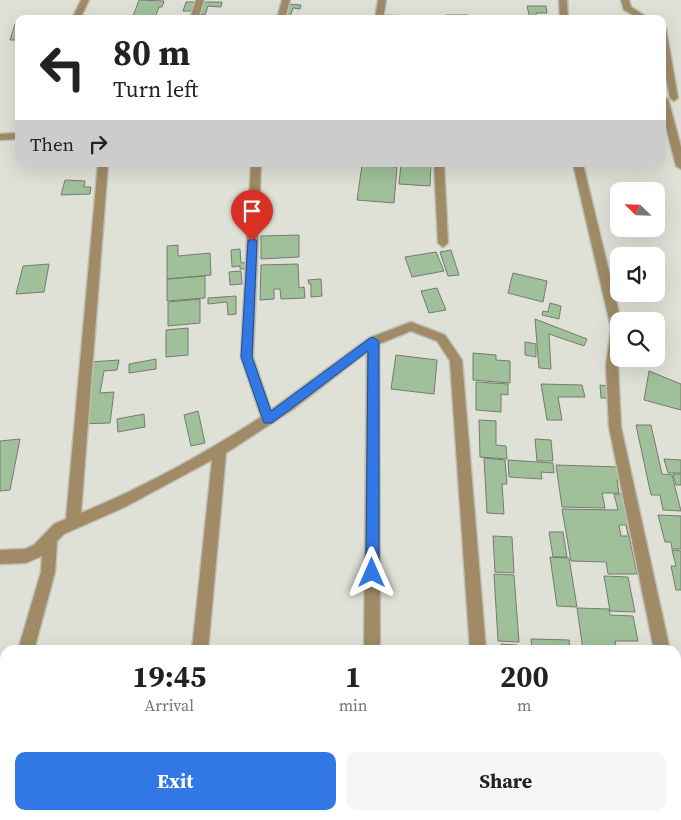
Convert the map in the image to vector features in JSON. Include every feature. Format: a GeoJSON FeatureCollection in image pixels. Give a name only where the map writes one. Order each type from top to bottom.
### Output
{"type":"FeatureCollection","features":[{"type":"Feature","properties":{"kind":"street"},"geometry":{"type":"LineString","coordinates":[[78,15],[85,0]]}},
{"type":"Feature","properties":{"kind":"street"},"geometry":{"type":"LineString","coordinates":[[195,15],[200,0]]}},
{"type":"Feature","properties":{"kind":"street"},"geometry":{"type":"LineString","coordinates":[[282,15],[286,0]]}},
{"type":"Feature","properties":{"kind":"street"},"geometry":{"type":"LineString","coordinates":[[380,15],[382,0]]}},
{"type":"Feature","properties":{"kind":"street"},"geometry":{"type":"LineString","coordinates":[[563,0],[564,15]]}},
{"type":"Feature","properties":{"kind":"street"},"geometry":{"type":"LineString","coordinates":[[625,0],[627,8],[639,15]]}},
{"type":"Feature","properties":{"kind":"street"},"geometry":{"type":"LineString","coordinates":[[666,46],[678,98]]}},
{"type":"Feature","properties":{"kind":"street"},"geometry":{"type":"LineString","coordinates":[[666,110],[681,166]]}},
{"type":"Feature","properties":{"kind":"street"},"geometry":{"type":"LineString","coordinates":[[0,137],[15,136]]}},
{"type":"Feature","properties":{"kind":"street"},"geometry":{"type":"LineString","coordinates":[[73,523],[103,167]]}},
{"type":"Feature","properties":{"kind":"street"},"geometry":{"type":"LineString","coordinates":[[256,167],[246,357],[268,420]]}},
{"type":"Feature","properties":{"kind":"street"},"geometry":{"type":"LineString","coordinates":[[438,167],[443,243]]}},
{"type":"Feature","properties":{"kind":"street"},"geometry":{"type":"LineString","coordinates":[[579,167],[617,328],[612,366],[615,427],[661,645]]}},
{"type":"Feature","properties":{"kind":"street"},"geometry":{"type":"LineString","coordinates":[[0,557],[26,556],[39,550],[60,529],[120,503],[220,450],[268,420],[373,341],[411,326],[441,338],[456,360],[478,645]]}},
{"type":"Feature","properties":{"kind":"street"},"geometry":{"type":"LineString","coordinates":[[372,645],[373,341]]}},
{"type":"Feature","properties":{"kind":"street"},"geometry":{"type":"LineString","coordinates":[[200,645],[220,450]]}},
{"type":"Feature","properties":{"kind":"street"},"geometry":{"type":"LineString","coordinates":[[27,645],[48,572],[50,539]]}},
{"type":"Feature","properties":{"kind":"building"},"geometry":{"type":"Polygon","coordinates":[[[139,0],[164,1],[156,15],[133,15],[139,0]]]}},
{"type":"Feature","properties":{"kind":"building"},"geometry":{"type":"Polygon","coordinates":[[[186,2],[195,2],[192,11],[183,11],[186,2]]]}},
{"type":"Feature","properties":{"kind":"building"},"geometry":{"type":"Polygon","coordinates":[[[201,2],[222,2],[221,7],[208,6],[205,15],[196,14],[201,2]]]}},
{"type":"Feature","properties":{"kind":"building"},"geometry":{"type":"Polygon","coordinates":[[[286,4],[301,5],[300,9],[293,8],[291,15],[283,15],[286,4]]]}},
{"type":"Feature","properties":{"kind":"building"},"geometry":{"type":"Polygon","coordinates":[[[527,6],[546,6],[547,13],[529,15],[527,6]]]}},
{"type":"Feature","properties":{"kind":"building"},"geometry":{"type":"Polygon","coordinates":[[[15,24],[15,40],[10,40],[15,24]]]}},
{"type":"Feature","properties":{"kind":"building"},"geometry":{"type":"Polygon","coordinates":[[[362,167],[397,167],[394,203],[357,200],[362,167]]]}},
{"type":"Feature","properties":{"kind":"building"},"geometry":{"type":"Polygon","coordinates":[[[401,167],[431,167],[430,186],[399,184],[401,167]]]}},
{"type":"Feature","properties":{"kind":"building"},"geometry":{"type":"Polygon","coordinates":[[[65,180],[85,181],[84,187],[91,187],[90,194],[61,195],[65,180]]]}},
{"type":"Feature","properties":{"kind":"building"},"geometry":{"type":"Polygon","coordinates":[[[299,235],[299,257],[261,259],[261,236],[299,235]]]}},
{"type":"Feature","properties":{"kind":"building"},"geometry":{"type":"Polygon","coordinates":[[[178,245],[178,256],[210,253],[211,275],[167,279],[167,246],[178,245]]]}},
{"type":"Feature","properties":{"kind":"building"},"geometry":{"type":"Polygon","coordinates":[[[240,249],[241,263],[249,262],[250,269],[240,269],[240,266],[232,267],[231,250],[240,249]]]}},
{"type":"Feature","properties":{"kind":"building"},"geometry":{"type":"Polygon","coordinates":[[[451,250],[459,275],[448,276],[440,252],[451,250]]]}},
{"type":"Feature","properties":{"kind":"building"},"geometry":{"type":"Polygon","coordinates":[[[436,252],[444,271],[412,277],[405,257],[436,252]]]}},
{"type":"Feature","properties":{"kind":"building"},"geometry":{"type":"Polygon","coordinates":[[[49,264],[44,292],[16,294],[23,266],[49,264]]]}},
{"type":"Feature","properties":{"kind":"building"},"geometry":{"type":"Polygon","coordinates":[[[298,264],[299,288],[304,287],[305,298],[281,299],[280,289],[274,289],[274,299],[260,300],[261,265],[298,264]]]}},
{"type":"Feature","properties":{"kind":"building"},"geometry":{"type":"Polygon","coordinates":[[[241,271],[242,284],[230,285],[229,272],[241,271]]]}},
{"type":"Feature","properties":{"kind":"building"},"geometry":{"type":"Polygon","coordinates":[[[513,273],[547,281],[543,302],[508,293],[513,273]]]}},
{"type":"Feature","properties":{"kind":"building"},"geometry":{"type":"Polygon","coordinates":[[[205,276],[205,298],[167,301],[167,279],[205,276]]]}},
{"type":"Feature","properties":{"kind":"building"},"geometry":{"type":"Polygon","coordinates":[[[321,279],[322,296],[311,297],[311,284],[309,284],[308,280],[321,279]]]}},
{"type":"Feature","properties":{"kind":"building"},"geometry":{"type":"Polygon","coordinates":[[[437,288],[446,310],[429,313],[421,291],[437,288]]]}},
{"type":"Feature","properties":{"kind":"building"},"geometry":{"type":"Polygon","coordinates":[[[236,296],[236,314],[228,315],[227,302],[208,304],[208,298],[236,296]]]}},
{"type":"Feature","properties":{"kind":"building"},"geometry":{"type":"Polygon","coordinates":[[[200,299],[200,323],[168,326],[168,302],[200,299]]]}},
{"type":"Feature","properties":{"kind":"building"},"geometry":{"type":"Polygon","coordinates":[[[550,303],[561,306],[559,319],[542,315],[543,311],[548,312],[550,303]]]}},
{"type":"Feature","properties":{"kind":"building"},"geometry":{"type":"Polygon","coordinates":[[[535,319],[587,339],[584,346],[549,334],[551,369],[539,368],[535,319]]]}},
{"type":"Feature","properties":{"kind":"building"},"geometry":{"type":"Polygon","coordinates":[[[188,328],[188,355],[166,357],[166,330],[188,328]]]}},
{"type":"Feature","properties":{"kind":"building"},"geometry":{"type":"Polygon","coordinates":[[[525,342],[536,344],[536,357],[525,355],[525,342]]]}},
{"type":"Feature","properties":{"kind":"building"},"geometry":{"type":"Polygon","coordinates":[[[473,353],[496,355],[496,360],[510,361],[510,383],[473,380],[473,353]]]}},
{"type":"Feature","properties":{"kind":"building"},"geometry":{"type":"Polygon","coordinates":[[[396,355],[437,360],[434,394],[391,389],[396,355]]]}},
{"type":"Feature","properties":{"kind":"building"},"geometry":{"type":"Polygon","coordinates":[[[156,359],[156,369],[129,373],[129,364],[156,359]]]}},
{"type":"Feature","properties":{"kind":"building"},"geometry":{"type":"Polygon","coordinates":[[[119,360],[117,370],[104,371],[100,393],[114,392],[110,423],[79,424],[90,362],[119,360]]]}},
{"type":"Feature","properties":{"kind":"building"},"geometry":{"type":"Polygon","coordinates":[[[649,371],[681,384],[681,410],[644,400],[649,371]]]}},
{"type":"Feature","properties":{"kind":"building"},"geometry":{"type":"Polygon","coordinates":[[[476,382],[508,384],[508,395],[501,394],[501,412],[476,410],[476,382]]]}},
{"type":"Feature","properties":{"kind":"building"},"geometry":{"type":"Polygon","coordinates":[[[541,384],[582,385],[585,397],[558,397],[562,420],[547,420],[541,384]]]}},
{"type":"Feature","properties":{"kind":"building"},"geometry":{"type":"Polygon","coordinates":[[[600,385],[609,386],[610,398],[601,398],[600,385]]]}},
{"type":"Feature","properties":{"kind":"building"},"geometry":{"type":"Polygon","coordinates":[[[198,411],[205,443],[191,446],[184,415],[198,411]]]}},
{"type":"Feature","properties":{"kind":"building"},"geometry":{"type":"Polygon","coordinates":[[[144,414],[145,427],[118,432],[117,419],[144,414]]]}},
{"type":"Feature","properties":{"kind":"building"},"geometry":{"type":"Polygon","coordinates":[[[479,420],[496,421],[496,445],[506,446],[507,459],[480,457],[479,420]]]}},
{"type":"Feature","properties":{"kind":"building"},"geometry":{"type":"Polygon","coordinates":[[[636,425],[651,425],[662,474],[672,475],[681,511],[663,510],[660,495],[651,495],[636,425]]]}},
{"type":"Feature","properties":{"kind":"building"},"geometry":{"type":"Polygon","coordinates":[[[20,439],[10,490],[0,491],[0,441],[20,439]]]}},
{"type":"Feature","properties":{"kind":"building"},"geometry":{"type":"Polygon","coordinates":[[[535,439],[551,440],[553,461],[537,461],[535,439]]]}},
{"type":"Feature","properties":{"kind":"building"},"geometry":{"type":"Polygon","coordinates":[[[484,458],[505,460],[507,484],[502,484],[504,514],[487,513],[484,458]]]}},
{"type":"Feature","properties":{"kind":"building"},"geometry":{"type":"Polygon","coordinates":[[[664,459],[681,460],[681,473],[668,473],[664,459]]]}},
{"type":"Feature","properties":{"kind":"building"},"geometry":{"type":"Polygon","coordinates":[[[508,460],[553,463],[554,473],[541,472],[542,479],[509,477],[508,460]]]}},
{"type":"Feature","properties":{"kind":"building"},"geometry":{"type":"Polygon","coordinates":[[[556,465],[620,467],[623,480],[617,480],[619,493],[602,493],[605,508],[562,507],[556,465]]]}},
{"type":"Feature","properties":{"kind":"building"},"geometry":{"type":"Polygon","coordinates":[[[673,474],[681,474],[681,485],[676,485],[673,474]]]}},
{"type":"Feature","properties":{"kind":"building"},"geometry":{"type":"Polygon","coordinates":[[[614,494],[628,494],[637,535],[628,535],[626,525],[619,525],[621,536],[629,536],[637,574],[608,574],[606,562],[571,561],[562,509],[618,510],[614,494]]]}},
{"type":"Feature","properties":{"kind":"building"},"geometry":{"type":"Polygon","coordinates":[[[658,515],[681,516],[681,549],[672,549],[671,542],[665,542],[658,515]]]}},
{"type":"Feature","properties":{"kind":"building"},"geometry":{"type":"Polygon","coordinates":[[[549,532],[563,532],[567,557],[553,557],[549,532]]]}},
{"type":"Feature","properties":{"kind":"building"},"geometry":{"type":"Polygon","coordinates":[[[493,536],[512,537],[514,573],[495,572],[493,536]]]}},
{"type":"Feature","properties":{"kind":"building"},"geometry":{"type":"Polygon","coordinates":[[[672,550],[681,551],[681,590],[676,590],[671,566],[676,566],[672,550]]]}},
{"type":"Feature","properties":{"kind":"building"},"geometry":{"type":"Polygon","coordinates":[[[550,557],[569,558],[577,607],[557,606],[550,557]]]}},
{"type":"Feature","properties":{"kind":"building"},"geometry":{"type":"Polygon","coordinates":[[[494,574],[514,575],[519,642],[498,641],[494,574]]]}},
{"type":"Feature","properties":{"kind":"building"},"geometry":{"type":"Polygon","coordinates":[[[604,576],[628,577],[635,612],[610,611],[604,576]]]}},
{"type":"Feature","properties":{"kind":"building"},"geometry":{"type":"Polygon","coordinates":[[[577,608],[609,609],[610,615],[633,616],[638,641],[615,641],[616,645],[582,645],[577,608]]]}},
{"type":"Feature","properties":{"kind":"building"},"geometry":{"type":"Polygon","coordinates":[[[531,639],[569,640],[570,645],[532,645],[531,639]]]}},
{"type":"Feature","properties":{"kind":"route"},"geometry":{"type":"LineString","coordinates":[[252,241],[246,357],[268,420],[373,341],[372,573]]}}]}
